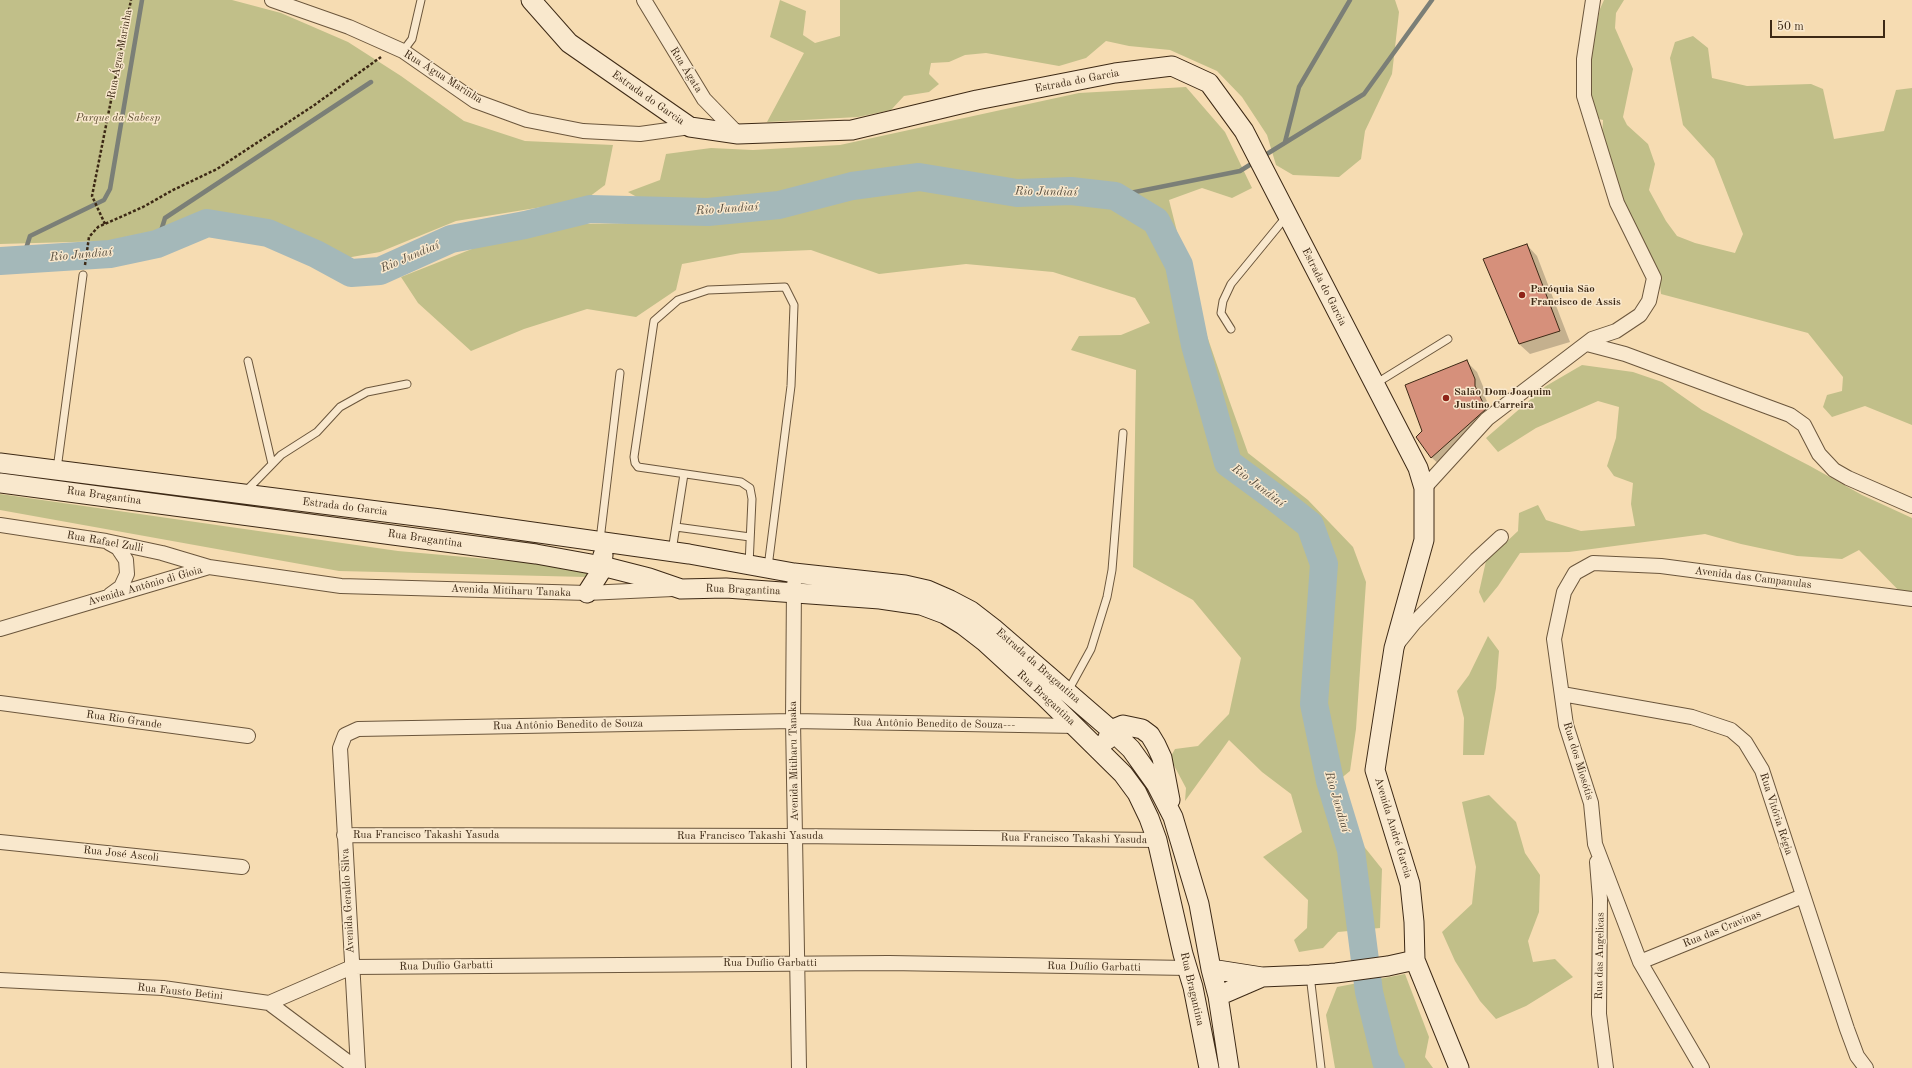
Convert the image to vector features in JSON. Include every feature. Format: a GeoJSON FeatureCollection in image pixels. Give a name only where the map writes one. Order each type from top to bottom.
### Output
{"type":"FeatureCollection","features":[{"type":"Feature","properties":{"kind":"main road","name":"Estrada do Garcia"},"geometry":{"type":"LineString","coordinates":[[531,0],[569,43],[690,127],[738,134],[852,130],[992,97],[1115,73],[1172,66],[1209,83],[1244,131],[1418,468],[1424,488]]}},
{"type":"Feature","properties":{"kind":"main road","name":"Estrada do Garcia"},"geometry":{"type":"LineString","coordinates":[[0,463],[600,541],[681,553]]}},
{"type":"Feature","properties":{"kind":"main road","name":"Rua Bragantina"},"geometry":{"type":"LineString","coordinates":[[0,483],[536,554],[602,566],[649,578],[681,589],[726,588],[901,601],[921,605],[945,614],[963,625],[985,642],[1044,696],[1101,751],[1123,774],[1138,793],[1157,840],[1183,954],[1188,968],[1209,1068]]}},
{"type":"Feature","properties":{"kind":"main road","name":"Avenida André Garcia"},"geometry":{"type":"LineString","coordinates":[[1424,488],[1424,540],[1394,648],[1375,770],[1410,884],[1414,922],[1415,960],[1458,1068]]}},
{"type":"Feature","properties":{"kind":"main road"},"geometry":{"type":"LineString","coordinates":[[587,593],[598,577],[602,566],[603,554],[600,541]]}},
{"type":"Feature","properties":{"kind":"main road"},"geometry":{"type":"LineString","coordinates":[[649,578],[656,568],[681,553]]}},
{"type":"Feature","properties":{"kind":"main road","name":"Estrada da Bragantina"},"geometry":{"type":"LineString","coordinates":[[681,553],[794,574],[905,585],[927,590],[971,611],[993,628],[1111,730],[1131,749],[1145,767],[1174,817],[1199,904],[1215,983]]}},
{"type":"Feature","properties":{"kind":"main road"},"geometry":{"type":"LineString","coordinates":[[1044,696],[1057,697],[1068,692]]}},
{"type":"Feature","properties":{"kind":"main road"},"geometry":{"type":"LineString","coordinates":[[1101,751],[1111,730]]}},
{"type":"Feature","properties":{"kind":"main road"},"geometry":{"type":"LineString","coordinates":[[1215,983],[1262,977],[1336,974],[1415,960]]}},
{"type":"Feature","properties":{"kind":"main road"},"geometry":{"type":"LineString","coordinates":[[1215,983],[1262,977]]}},
{"type":"Feature","properties":{"kind":"main road","name":"Rua Bragantina"},"geometry":{"type":"LineString","coordinates":[[1215,983],[1229,1068]]}},
{"type":"Feature","properties":{"kind":"street","name":"Rua Água Marinha"},"geometry":{"type":"LineString","coordinates":[[272,0],[349,28],[403,52],[475,101],[527,120],[583,131],[640,134],[690,127]]}},
{"type":"Feature","properties":{"kind":"street","name":"Rua Ágata"},"geometry":{"type":"LineString","coordinates":[[644,0],[704,99],[738,134]]}},
{"type":"Feature","properties":{"kind":"street"},"geometry":{"type":"LineString","coordinates":[[1424,488],[1487,420],[1592,339],[1616,330],[1640,315],[1649,301],[1654,278],[1617,203],[1584,96],[1584,59],[1593,0]]}},
{"type":"Feature","properties":{"kind":"street"},"geometry":{"type":"LineString","coordinates":[[1587,344],[1625,354],[1798,419],[1804,425],[1819,454],[1834,470],[1848,478],[1912,506]]}},
{"type":"Feature","properties":{"kind":"street","name":"Rua Rafael Zulli"},"geometry":{"type":"LineString","coordinates":[[0,524],[106,541],[162,552],[209,567]]}},
{"type":"Feature","properties":{"kind":"street"},"geometry":{"type":"LineString","coordinates":[[1394,648],[1414,624],[1471,565],[1501,537]]}},
{"type":"Feature","properties":{"kind":"street"},"geometry":{"type":"LineString","coordinates":[[106,541],[118,548],[126,560],[127,567],[127,574],[122,587],[110,596]]}},
{"type":"Feature","properties":{"kind":"street","name":"Avenida das Campanulas"},"geometry":{"type":"LineString","coordinates":[[1593,564],[1661,566],[1912,599]]}},
{"type":"Feature","properties":{"kind":"street","name":"Rua dos Miosótis"},"geometry":{"type":"LineString","coordinates":[[1593,564],[1575,573],[1564,592],[1554,639],[1566,725],[1591,803],[1595,844],[1640,962],[1702,1068]]}},
{"type":"Feature","properties":{"kind":"street","name":"Avenida Antônio di Gioia"},"geometry":{"type":"LineString","coordinates":[[0,629],[209,567],[341,586]]}},
{"type":"Feature","properties":{"kind":"street","name":"Avenida Mitiharu Tanaka"},"geometry":{"type":"LineString","coordinates":[[794,574],[793,721],[798,1068]]}},
{"type":"Feature","properties":{"kind":"street","name":"Avenida Mitiharu Tanaka"},"geometry":{"type":"LineString","coordinates":[[341,586],[587,593],[681,589]]}},
{"type":"Feature","properties":{"kind":"street","name":"Rua Vitória Régia"},"geometry":{"type":"LineString","coordinates":[[1562,694],[1692,717],[1732,730],[1745,742],[1762,770],[1846,1029],[1857,1056],[1866,1068]]}},
{"type":"Feature","properties":{"kind":"street","name":"Rua Rio Grande"},"geometry":{"type":"LineString","coordinates":[[0,703],[248,736]]}},
{"type":"Feature","properties":{"kind":"street","name":"Rua Antônio Benedito de Souza---"},"geometry":{"type":"LineString","coordinates":[[793,721],[1076,726]]}},
{"type":"Feature","properties":{"kind":"street","name":"Rua Antônio Benedito de Souza"},"geometry":{"type":"LineString","coordinates":[[346,735],[358,728],[793,721]]}},
{"type":"Feature","properties":{"kind":"street","name":"Avenida Geraldo Silva"},"geometry":{"type":"LineString","coordinates":[[346,735],[340,748],[357,1068]]}},
{"type":"Feature","properties":{"kind":"street","name":"Rua Francisco Takashi Yasuda"},"geometry":{"type":"LineString","coordinates":[[344,835],[795,836],[1157,840]]}},
{"type":"Feature","properties":{"kind":"street","name":"Rua José Ascoli"},"geometry":{"type":"LineString","coordinates":[[0,842],[242,867]]}},
{"type":"Feature","properties":{"kind":"street","name":"Rua das Angelicas"},"geometry":{"type":"LineString","coordinates":[[1595,844],[1600,899],[1599,1014],[1606,1068]]}},
{"type":"Feature","properties":{"kind":"street","name":"Rua das Cravinas"},"geometry":{"type":"LineString","coordinates":[[1640,962],[1803,896]]}},
{"type":"Feature","properties":{"kind":"street","name":"Rua Duílio Garbatti"},"geometry":{"type":"LineString","coordinates":[[352,967],[797,963],[1188,968]]}},
{"type":"Feature","properties":{"kind":"street"},"geometry":{"type":"LineString","coordinates":[[269,1003],[352,967]]}},
{"type":"Feature","properties":{"kind":"street","name":"Rua Fausto Betini"},"geometry":{"type":"LineString","coordinates":[[0,980],[163,988],[269,1003]]}},
{"type":"Feature","properties":{"kind":"street"},"geometry":{"type":"LineString","coordinates":[[269,1003],[357,1068]]}},
{"type":"Feature","properties":{"kind":"lane"},"geometry":{"type":"LineString","coordinates":[[403,52],[412,39],[421,0]]}},
{"type":"Feature","properties":{"kind":"lane"},"geometry":{"type":"LineString","coordinates":[[1230,329],[1221,313],[1231,284],[1287,215]]}},
{"type":"Feature","properties":{"kind":"lane"},"geometry":{"type":"LineString","coordinates":[[57,470],[83,275]]}},
{"type":"Feature","properties":{"kind":"lane"},"geometry":{"type":"LineString","coordinates":[[785,287],[794,305],[791,386],[758,567],[750,537],[752,499],[750,488],[741,482],[638,467],[635,463],[654,321],[678,300],[708,290],[785,287]]}},
{"type":"Feature","properties":{"kind":"lane"},"geometry":{"type":"LineString","coordinates":[[1374,384],[1448,339]]}},
{"type":"Feature","properties":{"kind":"lane"},"geometry":{"type":"LineString","coordinates":[[248,361],[272,464]]}},
{"type":"Feature","properties":{"kind":"lane"},"geometry":{"type":"LineString","coordinates":[[600,541],[620,374]]}},
{"type":"Feature","properties":{"kind":"lane"},"geometry":{"type":"LineString","coordinates":[[243,494],[281,455],[317,432],[340,407],[367,392],[407,384]]}},
{"type":"Feature","properties":{"kind":"lane"},"geometry":{"type":"LineString","coordinates":[[1068,692],[1091,649],[1112,570],[1123,433]]}},
{"type":"Feature","properties":{"kind":"lane"},"geometry":{"type":"LineString","coordinates":[[681,553],[676,527],[684,474]]}},
{"type":"Feature","properties":{"kind":"lane"},"geometry":{"type":"LineString","coordinates":[[676,527],[750,537]]}},
{"type":"Feature","properties":{"kind":"lane"},"geometry":{"type":"LineString","coordinates":[[1310,975],[1321,1068]]}},
{"type":"Feature","properties":{"kind":"path","name":"Rua Água Marinha"},"geometry":{"type":"LineString","coordinates":[[105,224],[92,196],[131,0]]}},
{"type":"Feature","properties":{"kind":"path"},"geometry":{"type":"LineString","coordinates":[[83,275],[88,237],[98,227],[143,208],[173,190],[217,169],[312,106],[382,56],[403,52]]}},
{"type":"Feature","properties":{"kind":"green space","name":"Parque da Sabesp"},"geometry":{"type":"Polygon","coordinates":[[[0,0],[232,0],[281,13],[348,42],[401,76],[464,121],[525,141],[613,145],[605,185],[585,200],[456,221],[380,252],[346,258],[256,218],[211,213],[158,230],[107,241],[0,244],[0,0]]]}},
{"type":"Feature","properties":{"kind":"green space"},"geometry":{"type":"Polygon","coordinates":[[[780,0],[806,11],[803,35],[815,43],[840,36],[840,0],[1395,0],[1399,12],[1392,74],[1365,131],[1361,159],[1339,177],[1293,175],[1276,165],[1267,135],[1242,97],[1217,71],[1170,50],[1129,46],[1106,41],[1086,58],[1059,66],[986,53],[965,55],[949,62],[931,63],[929,74],[939,84],[929,92],[904,96],[891,110],[858,117],[767,122],[804,53],[770,37],[780,0]]]}},
{"type":"Feature","properties":{"kind":"green space"},"geometry":{"type":"Polygon","coordinates":[[[1604,0],[1624,0],[1616,13],[1615,28],[1633,69],[1623,117],[1627,125],[1648,144],[1655,164],[1649,190],[1666,221],[1677,236],[1695,243],[1735,253],[1743,234],[1714,159],[1683,125],[1670,58],[1675,42],[1693,36],[1708,48],[1712,78],[1747,86],[1811,84],[1823,89],[1834,139],[1884,131],[1896,90],[1912,88],[1912,425],[1865,406],[1832,417],[1823,407],[1827,395],[1842,391],[1843,377],[1808,333],[1661,294],[1659,277],[1621,200],[1602,137],[1603,120],[1595,118],[1589,93],[1590,58],[1600,9],[1604,0]]]}},
{"type":"Feature","properties":{"kind":"green space"},"geometry":{"type":"Polygon","coordinates":[[[1186,87],[1225,132],[1252,188],[1232,198],[1202,188],[1169,200],[1193,295],[1248,453],[1308,500],[1353,547],[1366,582],[1356,729],[1350,771],[1322,794],[1382,869],[1380,928],[1338,932],[1323,948],[1299,952],[1294,940],[1307,928],[1308,900],[1263,857],[1302,832],[1291,794],[1262,772],[1229,740],[1185,801],[1186,788],[1170,758],[1175,749],[1198,746],[1229,714],[1241,658],[1193,600],[1133,567],[1136,370],[1071,350],[1079,336],[1121,335],[1150,323],[1135,298],[1053,272],[966,264],[879,274],[811,250],[741,253],[682,264],[676,290],[636,317],[587,309],[524,329],[471,351],[418,303],[401,277],[482,245],[582,224],[679,221],[628,192],[660,180],[666,154],[711,148],[753,150],[840,145],[1079,93],[1186,87]]]}},
{"type":"Feature","properties":{"kind":"green space"},"geometry":{"type":"Polygon","coordinates":[[[1582,365],[1633,372],[1662,382],[1702,410],[1810,466],[1862,495],[1912,518],[1912,604],[1859,550],[1842,559],[1797,556],[1741,544],[1705,534],[1569,552],[1520,553],[1498,586],[1484,603],[1479,592],[1486,561],[1518,531],[1519,513],[1538,505],[1546,520],[1581,531],[1635,526],[1631,504],[1633,483],[1614,476],[1607,466],[1616,438],[1619,407],[1598,401],[1536,428],[1498,452],[1486,438],[1546,386],[1582,365]]]}},
{"type":"Feature","properties":{"kind":"green space"},"geometry":{"type":"Polygon","coordinates":[[[0,494],[398,551],[588,568],[589,572],[586,577],[339,571],[0,510],[0,494]]]}},
{"type":"Feature","properties":{"kind":"green space"},"geometry":{"type":"Polygon","coordinates":[[[1488,636],[1499,651],[1496,688],[1484,755],[1463,755],[1464,718],[1457,691],[1469,675],[1488,636]]]}},
{"type":"Feature","properties":{"kind":"green space"},"geometry":{"type":"Polygon","coordinates":[[[1489,795],[1516,822],[1525,853],[1540,875],[1539,912],[1528,941],[1533,962],[1555,959],[1573,977],[1526,1006],[1496,1019],[1480,1001],[1455,961],[1442,932],[1472,904],[1476,867],[1462,802],[1489,795]]]}},
{"type":"Feature","properties":{"kind":"green space"},"geometry":{"type":"Polygon","coordinates":[[[1405,974],[1429,1037],[1425,1057],[1433,1068],[1335,1068],[1326,1015],[1337,987],[1405,974]]]}},
{"type":"Feature","properties":{"kind":"building","name":"Paróquia São Francisco de Assis"},"geometry":{"type":"Polygon","coordinates":[[[1527,244],[1560,331],[1519,344],[1483,259],[1527,244]]]}},
{"type":"Feature","properties":{"kind":"building","name":"Salão Dom Joaquim Justino Carreira"},"geometry":{"type":"Polygon","coordinates":[[[1467,360],[1475,379],[1475,386],[1486,409],[1431,458],[1416,437],[1422,431],[1405,385],[1467,360]]]}},
{"type":"Feature","properties":{"kind":"waterway"},"geometry":{"type":"LineString","coordinates":[[23,258],[30,236],[104,200],[110,189],[142,0]]}},
{"type":"Feature","properties":{"kind":"waterway"},"geometry":{"type":"LineString","coordinates":[[1285,142],[1299,87],[1350,0]]}},
{"type":"Feature","properties":{"kind":"waterway"},"geometry":{"type":"LineString","coordinates":[[1262,157],[1364,94],[1432,0]]}},
{"type":"Feature","properties":{"kind":"waterway"},"geometry":{"type":"LineString","coordinates":[[157,244],[165,218],[371,82]]}},
{"type":"Feature","properties":{"kind":"waterway"},"geometry":{"type":"LineString","coordinates":[[1115,196],[1240,171],[1256,161]]}},
{"type":"Feature","properties":{"kind":"waterway","name":"Rio Jundiaí"},"geometry":{"type":"LineString","coordinates":[[0,261],[110,254],[157,244],[207,223],[268,233],[316,254],[351,273],[380,271],[451,239],[525,225],[590,209],[708,212],[779,205],[852,186],[919,177],[1017,193],[1071,191],[1115,196],[1156,221],[1179,265],[1195,345],[1228,463],[1310,525],[1324,564],[1314,704],[1330,781],[1351,850],[1369,992],[1386,1061],[1391,1068]]}},
{"type":"Feature","properties":{"kind":"place","name":"Paróquia São Francisco de Assis"},"geometry":{"type":"Point","coordinates":[1522,295]}},
{"type":"Feature","properties":{"kind":"place","name":"Salão Dom Joaquim Justino Carreira"},"geometry":{"type":"Point","coordinates":[1446,398]}}]}
